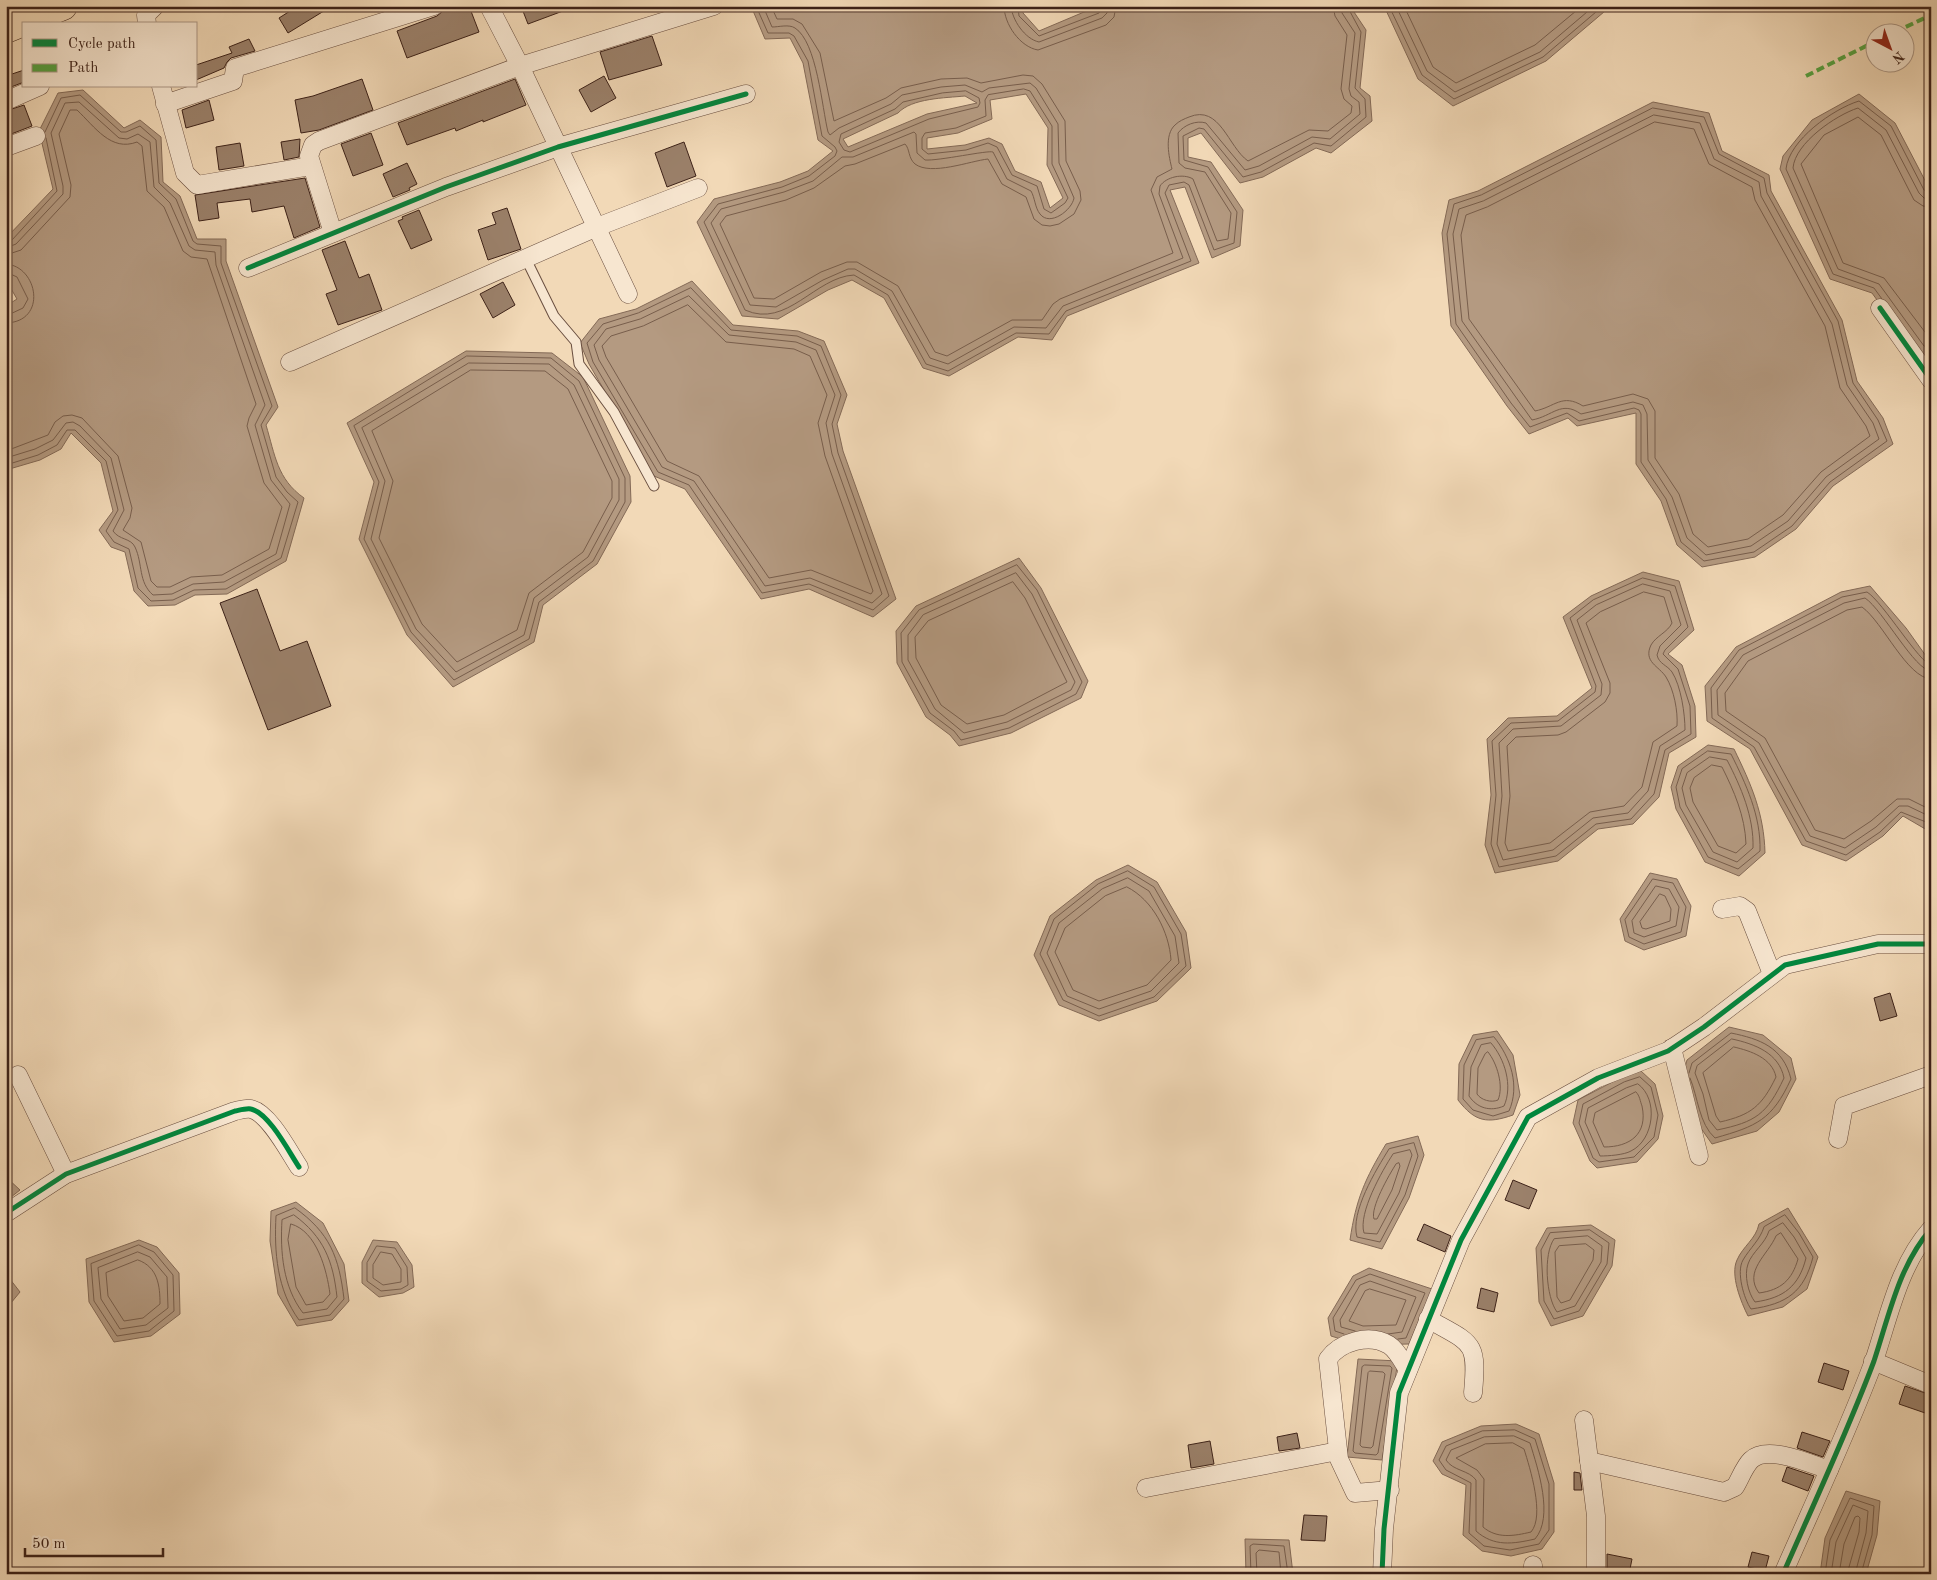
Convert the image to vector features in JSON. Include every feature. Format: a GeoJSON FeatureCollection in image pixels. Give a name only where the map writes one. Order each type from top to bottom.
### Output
{"type":"FeatureCollection","features":[{"type":"Feature","properties":{"kind":"main road"},"geometry":{"type":"LineString","coordinates":[[23,22],[63,6]]}},
{"type":"Feature","properties":{"kind":"main road"},"geometry":{"type":"LineString","coordinates":[[6,29],[22,23]]}},
{"type":"Feature","properties":{"kind":"street"},"geometry":{"type":"LineString","coordinates":[[147,22],[146,15],[155,6]]}},
{"type":"Feature","properties":{"kind":"street"},"geometry":{"type":"LineString","coordinates":[[165,104],[233,82],[235,68],[434,6]]}},
{"type":"Feature","properties":{"kind":"street"},"geometry":{"type":"LineString","coordinates":[[489,6],[520,66],[628,294]]}},
{"type":"Feature","properties":{"kind":"street"},"geometry":{"type":"LineString","coordinates":[[333,233],[311,166],[310,152],[313,145],[319,141],[520,66],[714,6]]}},
{"type":"Feature","properties":{"kind":"street"},"geometry":{"type":"LineString","coordinates":[[6,101],[35,88]]}},
{"type":"Feature","properties":{"kind":"street"},"geometry":{"type":"LineString","coordinates":[[161,88],[185,173],[197,185],[311,166]]}},
{"type":"Feature","properties":{"kind":"street"},"geometry":{"type":"LineString","coordinates":[[248,268],[446,187],[558,147],[746,94]]}},
{"type":"Feature","properties":{"kind":"street"},"geometry":{"type":"LineString","coordinates":[[6,147],[36,136]]}},
{"type":"Feature","properties":{"kind":"street"},"geometry":{"type":"LineString","coordinates":[[290,362],[597,228],[698,188]]}},
{"type":"Feature","properties":{"kind":"street"},"geometry":{"type":"LineString","coordinates":[[1880,308],[1931,380]]}},
{"type":"Feature","properties":{"kind":"street"},"geometry":{"type":"LineString","coordinates":[[1722,909],[1740,906],[1747,911],[1772,974]]}},
{"type":"Feature","properties":{"kind":"street"},"geometry":{"type":"LineString","coordinates":[[1382,1574],[1384,1529],[1400,1394],[1461,1240],[1528,1117],[1598,1078],[1672,1048],[1704,1027],[1785,965],[1878,944],[1931,944]]}},
{"type":"Feature","properties":{"kind":"street"},"geometry":{"type":"LineString","coordinates":[[1672,1048],[1699,1156]]}},
{"type":"Feature","properties":{"kind":"street"},"geometry":{"type":"LineString","coordinates":[[18,1075],[66,1174]]}},
{"type":"Feature","properties":{"kind":"street"},"geometry":{"type":"LineString","coordinates":[[1838,1139],[1844,1106],[1931,1075]]}},
{"type":"Feature","properties":{"kind":"street"},"geometry":{"type":"LineString","coordinates":[[6,1214],[66,1174],[236,1111],[250,1108],[260,1112],[268,1121],[298,1167]]}},
{"type":"Feature","properties":{"kind":"street"},"geometry":{"type":"LineString","coordinates":[[1783,1574],[1829,1470],[1873,1361],[1900,1281],[1923,1238],[1931,1229]]}},
{"type":"Feature","properties":{"kind":"street"},"geometry":{"type":"LineString","coordinates":[[1428,1320],[1465,1340],[1473,1350],[1476,1362],[1473,1394]]}},
{"type":"Feature","properties":{"kind":"street"},"geometry":{"type":"LineString","coordinates":[[1390,1490],[1354,1493],[1338,1451],[1328,1359],[1333,1352],[1357,1340],[1386,1343],[1408,1370]]}},
{"type":"Feature","properties":{"kind":"street"},"geometry":{"type":"LineString","coordinates":[[1873,1361],[1931,1385]]}},
{"type":"Feature","properties":{"kind":"street"},"geometry":{"type":"LineString","coordinates":[[1584,1420],[1596,1516],[1596,1574]]}},
{"type":"Feature","properties":{"kind":"street"},"geometry":{"type":"LineString","coordinates":[[1146,1488],[1338,1451]]}},
{"type":"Feature","properties":{"kind":"street"},"geometry":{"type":"LineString","coordinates":[[1589,1461],[1724,1492],[1735,1487],[1750,1461],[1762,1454],[1786,1456],[1829,1470]]}},
{"type":"Feature","properties":{"kind":"lane"},"geometry":{"type":"LineString","coordinates":[[526,259],[554,316],[576,342],[579,364],[614,412],[654,486]]}},
{"type":"Feature","properties":{"kind":"water"},"geometry":{"type":"Polygon","coordinates":[[[751,6],[1022,6],[1023,13],[1039,31],[1084,12],[1106,6],[1350,6],[1366,30],[1360,88],[1370,96],[1372,121],[1331,153],[1316,148],[1263,177],[1240,183],[1201,133],[1188,138],[1188,157],[1211,162],[1243,210],[1240,246],[1212,258],[1185,187],[1170,190],[1199,263],[1067,316],[1052,340],[1018,337],[949,376],[923,368],[884,298],[852,280],[828,290],[778,319],[742,316],[697,222],[714,199],[780,182],[808,171],[833,151],[818,140],[803,63],[790,38],[765,39],[751,6]],[[1026,94],[990,100],[992,119],[958,133],[927,138],[927,149],[965,145],[989,138],[1002,144],[1015,171],[1041,182],[1050,208],[1063,198],[1047,165],[1048,128],[1026,94]],[[965,96],[912,104],[898,113],[843,139],[848,147],[927,114],[977,103],[965,96]]]}},
{"type":"Feature","properties":{"kind":"water"},"geometry":{"type":"Polygon","coordinates":[[[1384,6],[1611,6],[1546,61],[1453,106],[1418,79],[1384,6]]]}},
{"type":"Feature","properties":{"kind":"water"},"geometry":{"type":"Polygon","coordinates":[[[83,90],[124,128],[140,120],[161,137],[163,182],[180,196],[197,239],[226,239],[226,261],[278,407],[266,425],[278,466],[288,483],[304,498],[286,561],[227,594],[195,595],[175,605],[148,606],[134,591],[125,552],[111,547],[99,530],[113,511],[101,463],[71,433],[61,449],[40,460],[6,470],[6,306],[17,299],[6,280],[6,238],[53,189],[39,131],[58,93],[83,90]]]}},
{"type":"Feature","properties":{"kind":"water"},"geometry":{"type":"Polygon","coordinates":[[[1859,94],[1895,123],[1931,192],[1931,359],[1918,357],[1872,293],[1830,279],[1780,169],[1783,156],[1812,120],[1859,94]]]}},
{"type":"Feature","properties":{"kind":"water"},"geometry":{"type":"Polygon","coordinates":[[[1653,102],[1709,113],[1722,151],[1769,175],[1771,191],[1842,320],[1857,381],[1883,418],[1893,444],[1833,486],[1796,529],[1755,557],[1702,567],[1677,545],[1661,501],[1636,464],[1636,413],[1577,426],[1568,418],[1529,434],[1451,326],[1442,233],[1449,200],[1478,191],[1653,102]]]}},
{"type":"Feature","properties":{"kind":"water"},"geometry":{"type":"Polygon","coordinates":[[[692,281],[733,325],[798,331],[824,341],[847,395],[837,424],[843,451],[896,599],[873,617],[809,589],[761,599],[685,489],[654,476],[589,364],[580,343],[599,319],[636,309],[692,281]]]}},
{"type":"Feature","properties":{"kind":"water"},"geometry":{"type":"Polygon","coordinates":[[[466,351],[552,353],[583,377],[630,476],[631,502],[597,564],[543,605],[534,642],[453,687],[407,635],[359,539],[374,482],[347,423],[466,351]]]}},
{"type":"Feature","properties":{"kind":"water"},"geometry":{"type":"Polygon","coordinates":[[[1019,558],[1041,588],[1088,681],[1081,698],[1011,733],[959,746],[950,735],[926,717],[897,663],[896,631],[916,606],[1019,558]]]}},
{"type":"Feature","properties":{"kind":"water"},"geometry":{"type":"Polygon","coordinates":[[[1643,572],[1679,581],[1694,630],[1668,654],[1682,665],[1695,706],[1696,737],[1669,753],[1659,797],[1633,824],[1598,829],[1558,861],[1495,873],[1485,845],[1491,795],[1487,739],[1508,718],[1557,716],[1592,688],[1563,617],[1591,596],[1643,572]]]}},
{"type":"Feature","properties":{"kind":"water"},"geometry":{"type":"Polygon","coordinates":[[[1870,586],[1906,628],[1931,663],[1931,828],[1927,830],[1903,816],[1883,836],[1846,861],[1802,845],[1750,749],[1707,721],[1705,686],[1736,647],[1841,592],[1870,586]]]}},
{"type":"Feature","properties":{"kind":"water"},"geometry":{"type":"Polygon","coordinates":[[[1708,745],[1734,749],[1756,799],[1762,825],[1765,853],[1739,876],[1705,862],[1676,809],[1671,787],[1678,766],[1708,745]]]}},
{"type":"Feature","properties":{"kind":"water"},"geometry":{"type":"Polygon","coordinates":[[[1128,865],[1157,882],[1186,932],[1191,968],[1157,1001],[1099,1021],[1059,1005],[1034,955],[1050,916],[1096,880],[1128,865]]]}},
{"type":"Feature","properties":{"kind":"water"},"geometry":{"type":"Polygon","coordinates":[[[1650,873],[1677,879],[1691,906],[1686,936],[1644,950],[1625,941],[1620,919],[1650,873]]]}},
{"type":"Feature","properties":{"kind":"water"},"geometry":{"type":"Polygon","coordinates":[[[1729,1027],[1763,1035],[1791,1058],[1796,1079],[1779,1112],[1757,1131],[1712,1144],[1698,1124],[1683,1075],[1687,1060],[1729,1027]]]}},
{"type":"Feature","properties":{"kind":"water"},"geometry":{"type":"Polygon","coordinates":[[[1497,1031],[1513,1055],[1520,1095],[1513,1115],[1489,1120],[1476,1117],[1458,1100],[1459,1064],[1473,1035],[1497,1031]]]}},
{"type":"Feature","properties":{"kind":"water"},"geometry":{"type":"Polygon","coordinates":[[[1641,1071],[1655,1084],[1663,1116],[1658,1139],[1637,1162],[1597,1168],[1590,1161],[1573,1123],[1578,1100],[1622,1077],[1641,1071]]]}},
{"type":"Feature","properties":{"kind":"water"},"geometry":{"type":"Polygon","coordinates":[[[1418,1136],[1424,1155],[1409,1198],[1382,1249],[1350,1240],[1362,1190],[1386,1144],[1418,1136]]]}},
{"type":"Feature","properties":{"kind":"water"},"geometry":{"type":"Polygon","coordinates":[[[6,1177],[20,1190],[6,1201],[6,1177]]]}},
{"type":"Feature","properties":{"kind":"water"},"geometry":{"type":"Polygon","coordinates":[[[296,1202],[323,1223],[344,1264],[349,1301],[332,1320],[297,1326],[278,1294],[270,1241],[271,1211],[296,1202]]]}},
{"type":"Feature","properties":{"kind":"water"},"geometry":{"type":"Polygon","coordinates":[[[1788,1208],[1818,1257],[1807,1289],[1783,1307],[1748,1316],[1736,1281],[1735,1266],[1737,1260],[1755,1234],[1759,1224],[1788,1208]]]}},
{"type":"Feature","properties":{"kind":"water"},"geometry":{"type":"Polygon","coordinates":[[[1591,1225],[1615,1240],[1612,1266],[1583,1316],[1551,1326],[1539,1302],[1536,1248],[1547,1228],[1591,1225]]]}},
{"type":"Feature","properties":{"kind":"water"},"geometry":{"type":"Polygon","coordinates":[[[139,1240],[157,1247],[179,1273],[180,1314],[151,1336],[114,1342],[89,1302],[86,1259],[139,1240]]]}},
{"type":"Feature","properties":{"kind":"water"},"geometry":{"type":"Polygon","coordinates":[[[373,1240],[397,1242],[412,1265],[414,1287],[403,1293],[379,1297],[362,1283],[362,1262],[373,1240]]]}},
{"type":"Feature","properties":{"kind":"water"},"geometry":{"type":"Polygon","coordinates":[[[1369,1268],[1432,1289],[1409,1344],[1360,1345],[1331,1336],[1328,1318],[1353,1276],[1369,1268]]]}},
{"type":"Feature","properties":{"kind":"water"},"geometry":{"type":"Polygon","coordinates":[[[6,1274],[20,1292],[6,1309],[6,1274]]]}},
{"type":"Feature","properties":{"kind":"water"},"geometry":{"type":"Polygon","coordinates":[[[1358,1359],[1398,1361],[1382,1460],[1347,1457],[1358,1359]]]}},
{"type":"Feature","properties":{"kind":"water"},"geometry":{"type":"Polygon","coordinates":[[[1516,1424],[1539,1434],[1554,1483],[1554,1532],[1542,1549],[1511,1556],[1482,1551],[1463,1535],[1466,1485],[1442,1474],[1433,1461],[1442,1442],[1481,1426],[1516,1424]]]}},
{"type":"Feature","properties":{"kind":"water"},"geometry":{"type":"Polygon","coordinates":[[[1846,1491],[1880,1501],[1877,1535],[1866,1574],[1820,1574],[1825,1538],[1846,1491]]]}},
{"type":"Feature","properties":{"kind":"water"},"geometry":{"type":"Polygon","coordinates":[[[1245,1539],[1289,1540],[1293,1574],[1246,1574],[1245,1539]]]}},
{"type":"Feature","properties":{"kind":"building"},"geometry":{"type":"Polygon","coordinates":[[[298,6],[332,6],[288,33],[279,18],[298,6]]]}},
{"type":"Feature","properties":{"kind":"building"},"geometry":{"type":"Polygon","coordinates":[[[453,6],[469,6],[479,32],[407,58],[397,31],[437,16],[453,6]]]}},
{"type":"Feature","properties":{"kind":"building"},"geometry":{"type":"Polygon","coordinates":[[[521,6],[571,6],[571,8],[528,24],[521,6]]]}},
{"type":"Feature","properties":{"kind":"building"},"geometry":{"type":"Polygon","coordinates":[[[652,36],[662,65],[609,80],[600,52],[652,36]]]}},
{"type":"Feature","properties":{"kind":"building"},"geometry":{"type":"Polygon","coordinates":[[[249,39],[255,51],[231,58],[224,68],[198,79],[198,64],[232,53],[229,47],[249,39]]]}},
{"type":"Feature","properties":{"kind":"building"},"geometry":{"type":"Polygon","coordinates":[[[6,63],[12,74],[22,71],[22,83],[6,89],[6,63]]]}},
{"type":"Feature","properties":{"kind":"building"},"geometry":{"type":"Polygon","coordinates":[[[604,76],[616,98],[591,112],[579,90],[604,76]]]}},
{"type":"Feature","properties":{"kind":"building"},"geometry":{"type":"Polygon","coordinates":[[[362,79],[373,110],[319,130],[301,133],[295,100],[313,96],[362,79]]]}},
{"type":"Feature","properties":{"kind":"building"},"geometry":{"type":"Polygon","coordinates":[[[515,79],[526,105],[483,122],[483,120],[456,131],[455,128],[407,145],[398,123],[515,79]]]}},
{"type":"Feature","properties":{"kind":"building"},"geometry":{"type":"Polygon","coordinates":[[[209,100],[214,120],[186,128],[182,110],[209,100]]]}},
{"type":"Feature","properties":{"kind":"building"},"geometry":{"type":"Polygon","coordinates":[[[24,105],[32,126],[6,136],[6,111],[24,105]]]}},
{"type":"Feature","properties":{"kind":"building"},"geometry":{"type":"Polygon","coordinates":[[[371,133],[383,165],[353,176],[341,144],[371,133]]]}},
{"type":"Feature","properties":{"kind":"building"},"geometry":{"type":"Polygon","coordinates":[[[300,139],[299,157],[284,160],[281,142],[300,139]]]}},
{"type":"Feature","properties":{"kind":"building"},"geometry":{"type":"Polygon","coordinates":[[[684,142],[696,176],[667,187],[655,153],[684,142]]]}},
{"type":"Feature","properties":{"kind":"building"},"geometry":{"type":"Polygon","coordinates":[[[240,143],[244,166],[219,170],[216,147],[240,143]]]}},
{"type":"Feature","properties":{"kind":"building"},"geometry":{"type":"Polygon","coordinates":[[[407,163],[417,184],[409,188],[410,190],[393,197],[383,174],[407,163]]]}},
{"type":"Feature","properties":{"kind":"building"},"geometry":{"type":"Polygon","coordinates":[[[305,178],[320,227],[294,238],[284,206],[252,212],[250,199],[217,203],[219,218],[199,221],[195,195],[305,178]]]}},
{"type":"Feature","properties":{"kind":"building"},"geometry":{"type":"Polygon","coordinates":[[[507,208],[521,249],[488,260],[478,230],[496,224],[492,213],[507,208]]]}},
{"type":"Feature","properties":{"kind":"building"},"geometry":{"type":"Polygon","coordinates":[[[419,210],[432,240],[411,249],[398,221],[403,219],[402,217],[419,210]]]}},
{"type":"Feature","properties":{"kind":"building"},"geometry":{"type":"Polygon","coordinates":[[[345,241],[359,278],[369,274],[382,310],[338,325],[326,294],[337,290],[322,250],[345,241]]]}},
{"type":"Feature","properties":{"kind":"building"},"geometry":{"type":"Polygon","coordinates":[[[503,282],[515,305],[493,318],[480,294],[503,282]]]}},
{"type":"Feature","properties":{"kind":"building"},"geometry":{"type":"Polygon","coordinates":[[[257,589],[280,651],[307,641],[331,706],[268,730],[220,603],[257,589]]]}},
{"type":"Feature","properties":{"kind":"building"},"geometry":{"type":"Polygon","coordinates":[[[1890,993],[1897,1016],[1880,1021],[1874,998],[1890,993]]]}},
{"type":"Feature","properties":{"kind":"building"},"geometry":{"type":"Polygon","coordinates":[[[1513,1180],[1537,1190],[1529,1209],[1505,1200],[1513,1180]]]}},
{"type":"Feature","properties":{"kind":"building"},"geometry":{"type":"Polygon","coordinates":[[[1424,1224],[1451,1236],[1445,1252],[1417,1240],[1424,1224]]]}},
{"type":"Feature","properties":{"kind":"building"},"geometry":{"type":"Polygon","coordinates":[[[1481,1288],[1498,1293],[1494,1312],[1477,1308],[1481,1288]]]}},
{"type":"Feature","properties":{"kind":"building"},"geometry":{"type":"Polygon","coordinates":[[[1824,1363],[1849,1371],[1843,1390],[1818,1382],[1824,1363]]]}},
{"type":"Feature","properties":{"kind":"building"},"geometry":{"type":"Polygon","coordinates":[[[1905,1386],[1931,1395],[1931,1415],[1899,1404],[1905,1386]]]}},
{"type":"Feature","properties":{"kind":"building"},"geometry":{"type":"Polygon","coordinates":[[[1802,1432],[1830,1441],[1823,1457],[1797,1448],[1802,1432]]]}},
{"type":"Feature","properties":{"kind":"building"},"geometry":{"type":"Polygon","coordinates":[[[1297,1433],[1300,1448],[1279,1451],[1277,1437],[1297,1433]]]}},
{"type":"Feature","properties":{"kind":"building"},"geometry":{"type":"Polygon","coordinates":[[[1210,1441],[1214,1464],[1191,1468],[1188,1445],[1210,1441]]]}},
{"type":"Feature","properties":{"kind":"building"},"geometry":{"type":"Polygon","coordinates":[[[1787,1467],[1814,1476],[1808,1491],[1782,1481],[1787,1467]]]}},
{"type":"Feature","properties":{"kind":"building"},"geometry":{"type":"Polygon","coordinates":[[[1574,1472],[1580,1473],[1582,1490],[1574,1490],[1574,1472]]]}},
{"type":"Feature","properties":{"kind":"building"},"geometry":{"type":"Polygon","coordinates":[[[1304,1515],[1327,1516],[1325,1541],[1301,1540],[1304,1515]]]}},
{"type":"Feature","properties":{"kind":"building"},"geometry":{"type":"Polygon","coordinates":[[[1752,1552],[1769,1556],[1765,1571],[1748,1567],[1752,1552]]]}},
{"type":"Feature","properties":{"kind":"building"},"geometry":{"type":"Polygon","coordinates":[[[1607,1554],[1632,1559],[1629,1574],[1607,1574],[1607,1554]]]}},
{"type":"Feature","properties":{"kind":"marked path"},"geometry":{"type":"LineString","coordinates":[[1914,23],[1931,15]]}},
{"type":"Feature","properties":{"kind":"marked path"},"geometry":{"type":"LineString","coordinates":[[1806,76],[1864,47]]}},
{"type":"Feature","properties":{"kind":"cycle path"},"geometry":{"type":"LineString","coordinates":[[248,268],[446,187],[558,147],[746,94]]}},
{"type":"Feature","properties":{"kind":"cycle path"},"geometry":{"type":"LineString","coordinates":[[1880,308],[1931,380]]}},
{"type":"Feature","properties":{"kind":"cycle path"},"geometry":{"type":"LineString","coordinates":[[1382,1574],[1384,1529],[1399,1393],[1461,1240],[1528,1117],[1598,1078],[1668,1051],[1704,1027],[1785,965],[1878,944],[1931,944]]}},
{"type":"Feature","properties":{"kind":"cycle path"},"geometry":{"type":"LineString","coordinates":[[6,1213],[66,1174],[243,1109],[251,1109],[265,1118],[278,1134],[299,1167]]}},
{"type":"Feature","properties":{"kind":"cycle path"},"geometry":{"type":"LineString","coordinates":[[1783,1574],[1864,1388],[1903,1275],[1920,1243],[1931,1229]]}}]}
